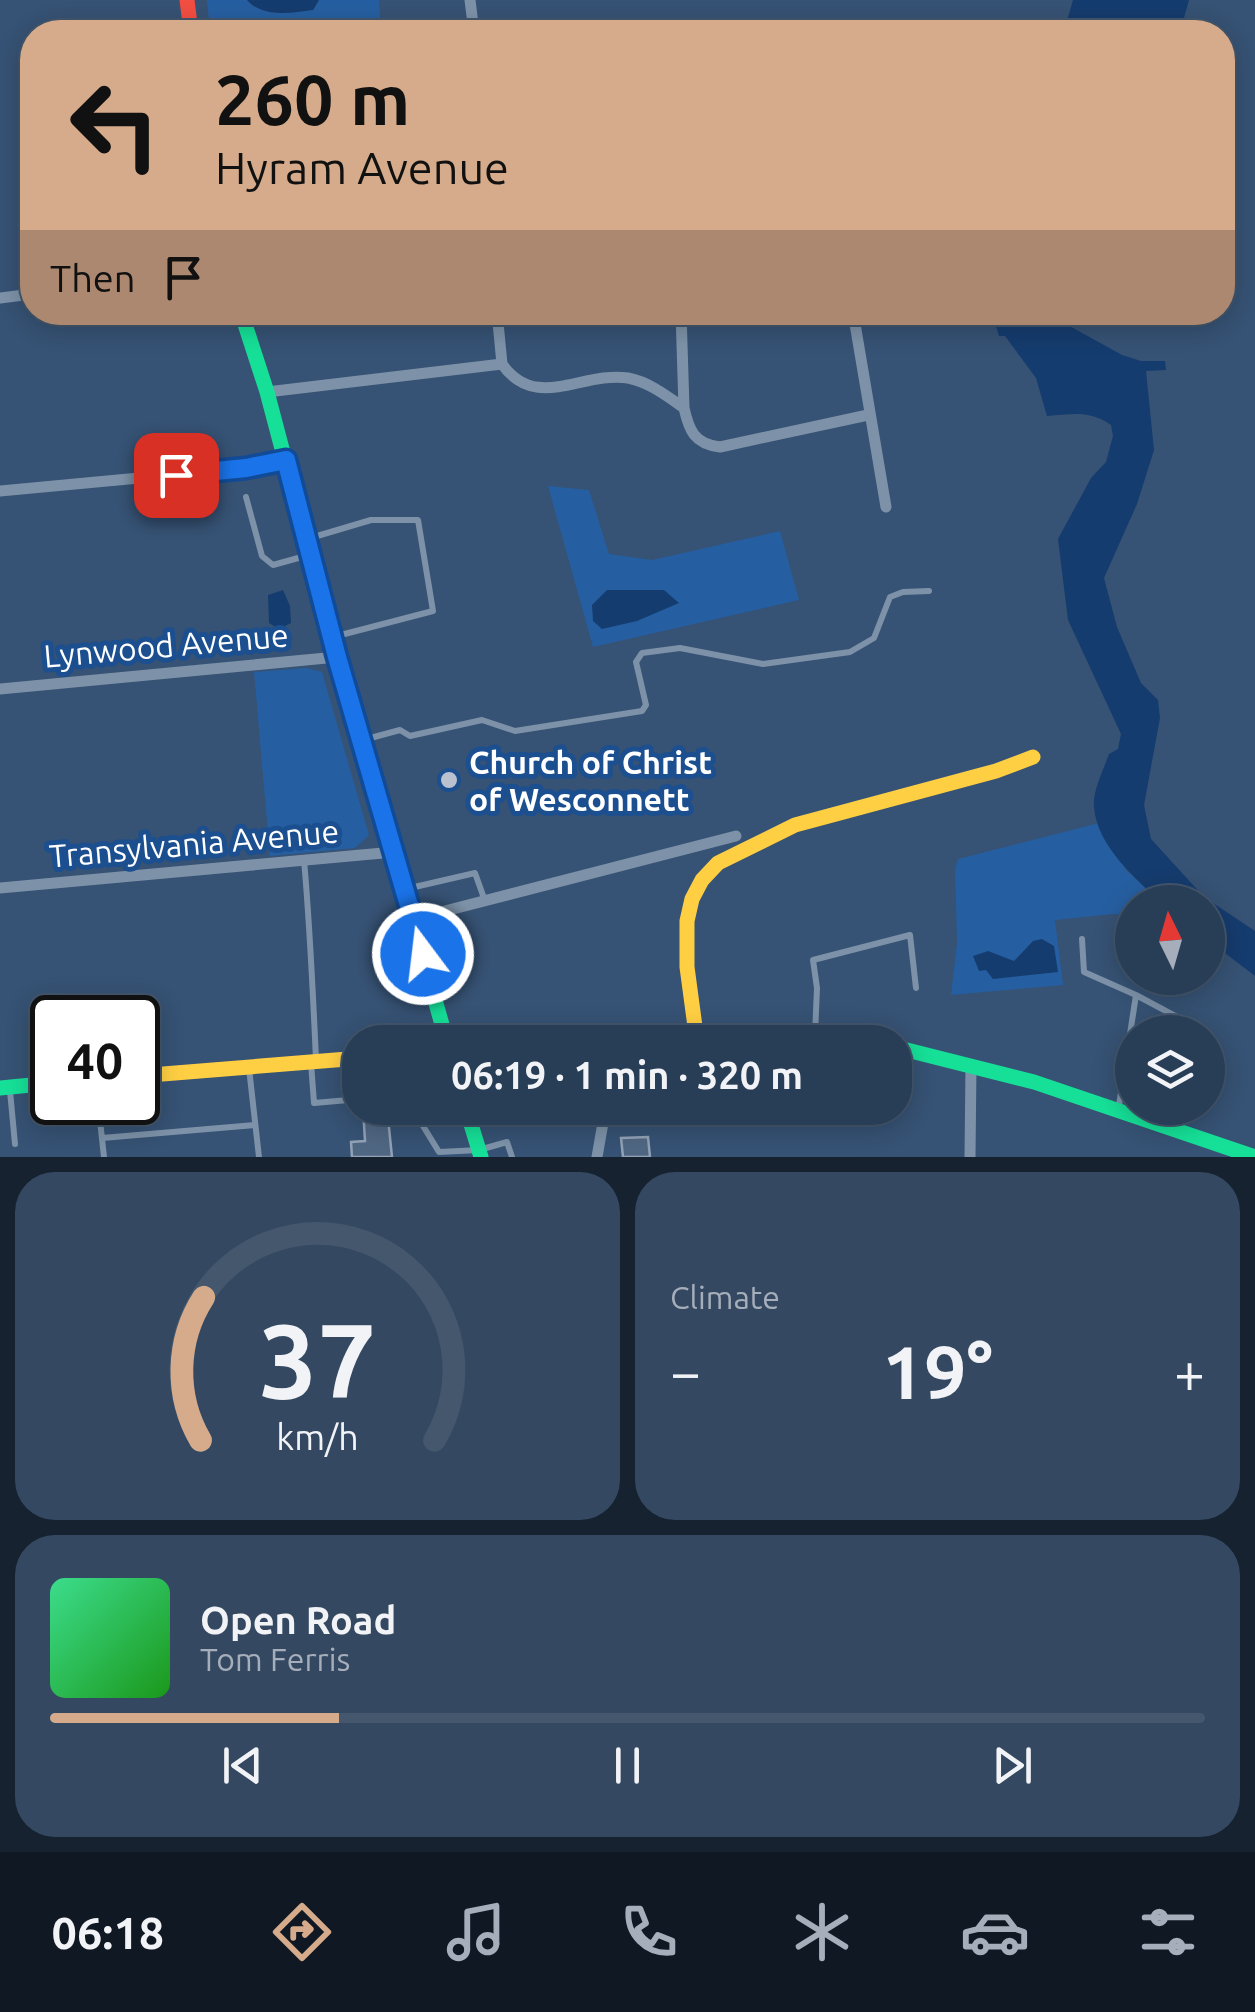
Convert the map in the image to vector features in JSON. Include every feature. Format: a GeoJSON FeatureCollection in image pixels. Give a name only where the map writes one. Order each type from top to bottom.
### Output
{"type":"FeatureCollection","features":[{"type":"Feature","properties":{"kind":"street"},"geometry":{"type":"LineString","coordinates":[[245,325],[442,1025]]}},
{"type":"Feature","properties":{"kind":"street"},"geometry":{"type":"LineString","coordinates":[[498,325],[502,364],[524,386],[542,388],[626,378],[657,389],[684,408]]}},
{"type":"Feature","properties":{"kind":"street"},"geometry":{"type":"LineString","coordinates":[[681,325],[684,408],[690,432],[709,446],[720,447],[868,415]]}},
{"type":"Feature","properties":{"kind":"street"},"geometry":{"type":"LineString","coordinates":[[855,325],[886,506]]}},
{"type":"Feature","properties":{"kind":"street"},"geometry":{"type":"LineString","coordinates":[[267,392],[502,364]]}},
{"type":"Feature","properties":{"kind":"street"},"geometry":{"type":"LineString","coordinates":[[0,491],[246,468],[286,460]]}},
{"type":"Feature","properties":{"kind":"street","name":"Lynwood Avenue"},"geometry":{"type":"LineString","coordinates":[[0,689],[337,657]]}},
{"type":"Feature","properties":{"kind":"street"},"geometry":{"type":"LineString","coordinates":[[701,1025],[686,958],[686,921],[701,881],[714,866],[795,825],[1032,758]]}},
{"type":"Feature","properties":{"kind":"street"},"geometry":{"type":"LineString","coordinates":[[414,920],[736,836]]}},
{"type":"Feature","properties":{"kind":"street","name":"Transylvania Avenue"},"geometry":{"type":"LineString","coordinates":[[0,888],[394,852]]}},
{"type":"Feature","properties":{"kind":"street"},"geometry":{"type":"LineString","coordinates":[[912,1052],[1034,1082],[1115,1112]]}},
{"type":"Feature","properties":{"kind":"street"},"geometry":{"type":"LineString","coordinates":[[160,1074],[342,1060]]}},
{"type":"Feature","properties":{"kind":"street"},"geometry":{"type":"LineString","coordinates":[[970,1157],[971,1065]]}},
{"type":"Feature","properties":{"kind":"street"},"geometry":{"type":"LineString","coordinates":[[5,1088],[30,1086]]}},
{"type":"Feature","properties":{"kind":"street"},"geometry":{"type":"LineString","coordinates":[[469,1125],[480,1153]]}},
{"type":"Feature","properties":{"kind":"street"},"geometry":{"type":"LineString","coordinates":[[597,1157],[603,1125]]}},
{"type":"Feature","properties":{"kind":"street"},"geometry":{"type":"LineString","coordinates":[[1149,1125],[1219,1152],[1255,1157]]}},
{"type":"Feature","properties":{"kind":"lane"},"geometry":{"type":"LineString","coordinates":[[246,498],[262,556],[273,565],[371,520],[418,520],[433,610],[332,637]]}},
{"type":"Feature","properties":{"kind":"lane"},"geometry":{"type":"LineString","coordinates":[[361,740],[400,730],[410,736],[482,720],[515,732],[642,711],[646,704],[636,662],[642,653],[680,648],[763,664],[850,652],[874,638],[890,597],[929,591]]}},
{"type":"Feature","properties":{"kind":"lane"},"geometry":{"type":"LineString","coordinates":[[304,860],[312,946],[314,1103],[342,1101]]}},
{"type":"Feature","properties":{"kind":"lane"},"geometry":{"type":"LineString","coordinates":[[405,889],[476,873],[485,901]]}},
{"type":"Feature","properties":{"kind":"lane"},"geometry":{"type":"LineString","coordinates":[[815,1025],[817,988],[812,960],[910,935],[916,988]]}},
{"type":"Feature","properties":{"kind":"lane"},"geometry":{"type":"LineString","coordinates":[[1082,939],[1084,972],[1115,985]]}},
{"type":"Feature","properties":{"kind":"lane"},"geometry":{"type":"LineString","coordinates":[[1138,995],[1173,1015]]}},
{"type":"Feature","properties":{"kind":"lane"},"geometry":{"type":"LineString","coordinates":[[248,1067],[259,1157]]}},
{"type":"Feature","properties":{"kind":"lane"},"geometry":{"type":"LineString","coordinates":[[5,1088],[15,1144]]}},
{"type":"Feature","properties":{"kind":"lane"},"geometry":{"type":"LineString","coordinates":[[101,1125],[104,1157]]}},
{"type":"Feature","properties":{"kind":"lane"},"geometry":{"type":"LineString","coordinates":[[102,1138],[255,1125]]}},
{"type":"Feature","properties":{"kind":"lane"},"geometry":{"type":"LineString","coordinates":[[423,1125],[439,1152],[480,1153],[507,1142],[512,1157]]}},
{"type":"Feature","properties":{"kind":"shaded area"},"geometry":{"type":"Polygon","coordinates":[[[207,0],[247,0],[254,7],[313,10],[319,0],[379,0],[380,20],[209,20],[207,0]]]}},
{"type":"Feature","properties":{"kind":"shaded area"},"geometry":{"type":"Polygon","coordinates":[[[247,0],[319,0],[313,10],[287,13],[261,10],[247,0]]]}},
{"type":"Feature","properties":{"kind":"shaded area"},"geometry":{"type":"Polygon","coordinates":[[[1073,0],[1189,0],[1183,20],[1067,20],[1073,0]]]}},
{"type":"Feature","properties":{"kind":"shaded area"},"geometry":{"type":"Polygon","coordinates":[[[996,325],[1068,325],[1122,355],[1141,361],[1165,361],[1166,370],[1146,371],[1154,450],[1137,504],[1104,578],[1117,627],[1141,683],[1158,700],[1160,718],[1144,805],[1151,839],[1193,885],[1142,885],[1110,848],[1094,807],[1099,780],[1109,754],[1118,749],[1121,734],[1068,620],[1058,539],[1091,478],[1106,462],[1113,436],[1111,425],[1088,415],[1047,416],[1036,378],[1005,336],[999,336],[996,325]]]}},
{"type":"Feature","properties":{"kind":"shaded area"},"geometry":{"type":"Polygon","coordinates":[[[548,486],[589,490],[609,554],[652,560],[780,531],[799,600],[593,647],[548,486]]]}},
{"type":"Feature","properties":{"kind":"shaded area"},"geometry":{"type":"Polygon","coordinates":[[[283,590],[290,606],[291,623],[279,629],[269,623],[268,595],[283,590]]]}},
{"type":"Feature","properties":{"kind":"shaded area"},"geometry":{"type":"Polygon","coordinates":[[[607,590],[664,590],[679,603],[637,621],[602,629],[593,621],[592,605],[607,590]]]}},
{"type":"Feature","properties":{"kind":"shaded area"},"geometry":{"type":"Polygon","coordinates":[[[306,668],[322,672],[369,835],[355,848],[270,856],[254,672],[306,668]]]}},
{"type":"Feature","properties":{"kind":"shaded area"},"geometry":{"type":"Polygon","coordinates":[[[1099,823],[1126,870],[1142,885],[1115,885],[1115,914],[1055,920],[1063,985],[951,995],[957,943],[958,859],[1099,823]]]}},
{"type":"Feature","properties":{"kind":"shaded area"},"geometry":{"type":"Polygon","coordinates":[[[1225,911],[1255,931],[1255,976],[1225,953],[1225,911]]]}},
{"type":"Feature","properties":{"kind":"shaded area"},"geometry":{"type":"Polygon","coordinates":[[[1042,939],[1054,946],[1058,972],[993,979],[986,970],[979,971],[973,956],[988,951],[1014,961],[1033,941],[1042,939]]]}},
{"type":"Feature","properties":{"kind":"building"},"geometry":{"type":"Polygon","coordinates":[[[364,1125],[389,1125],[392,1157],[352,1157],[351,1142],[365,1141],[364,1125]]]}},
{"type":"Feature","properties":{"kind":"building"},"geometry":{"type":"Polygon","coordinates":[[[648,1137],[650,1157],[623,1157],[621,1138],[648,1137]]]}},
{"type":"Feature","properties":{"kind":"traffic: fast"},"geometry":{"type":"LineString","coordinates":[[245,325],[442,1025]]}},
{"type":"Feature","properties":{"kind":"traffic: fast"},"geometry":{"type":"LineString","coordinates":[[912,1051],[1034,1082],[1255,1157]]}},
{"type":"Feature","properties":{"kind":"traffic: fast"},"geometry":{"type":"LineString","coordinates":[[0,1088],[30,1085]]}},
{"type":"Feature","properties":{"kind":"traffic: fast"},"geometry":{"type":"LineString","coordinates":[[471,1125],[481,1157]]}},
{"type":"Feature","properties":{"kind":"traffic: slow"},"geometry":{"type":"LineString","coordinates":[[695,1025],[687,967],[687,921],[702,880],[718,863],[795,825],[996,771],[1033,757]]}},
{"type":"Feature","properties":{"kind":"traffic: slow"},"geometry":{"type":"LineString","coordinates":[[160,1074],[342,1059]]}},
{"type":"Feature","properties":{"kind":"traffic: jam"},"geometry":{"type":"LineString","coordinates":[[187,0],[190,20]]}},
{"type":"Feature","properties":{"kind":"place","name":"Church of Christ of Wesconnett"},"geometry":{"type":"Point","coordinates":[449,780]}},
{"type":"Feature","properties":{"kind":"route"},"geometry":{"type":"LineString","coordinates":[[176,475],[286,460],[337,657],[423,954]]}}]}
